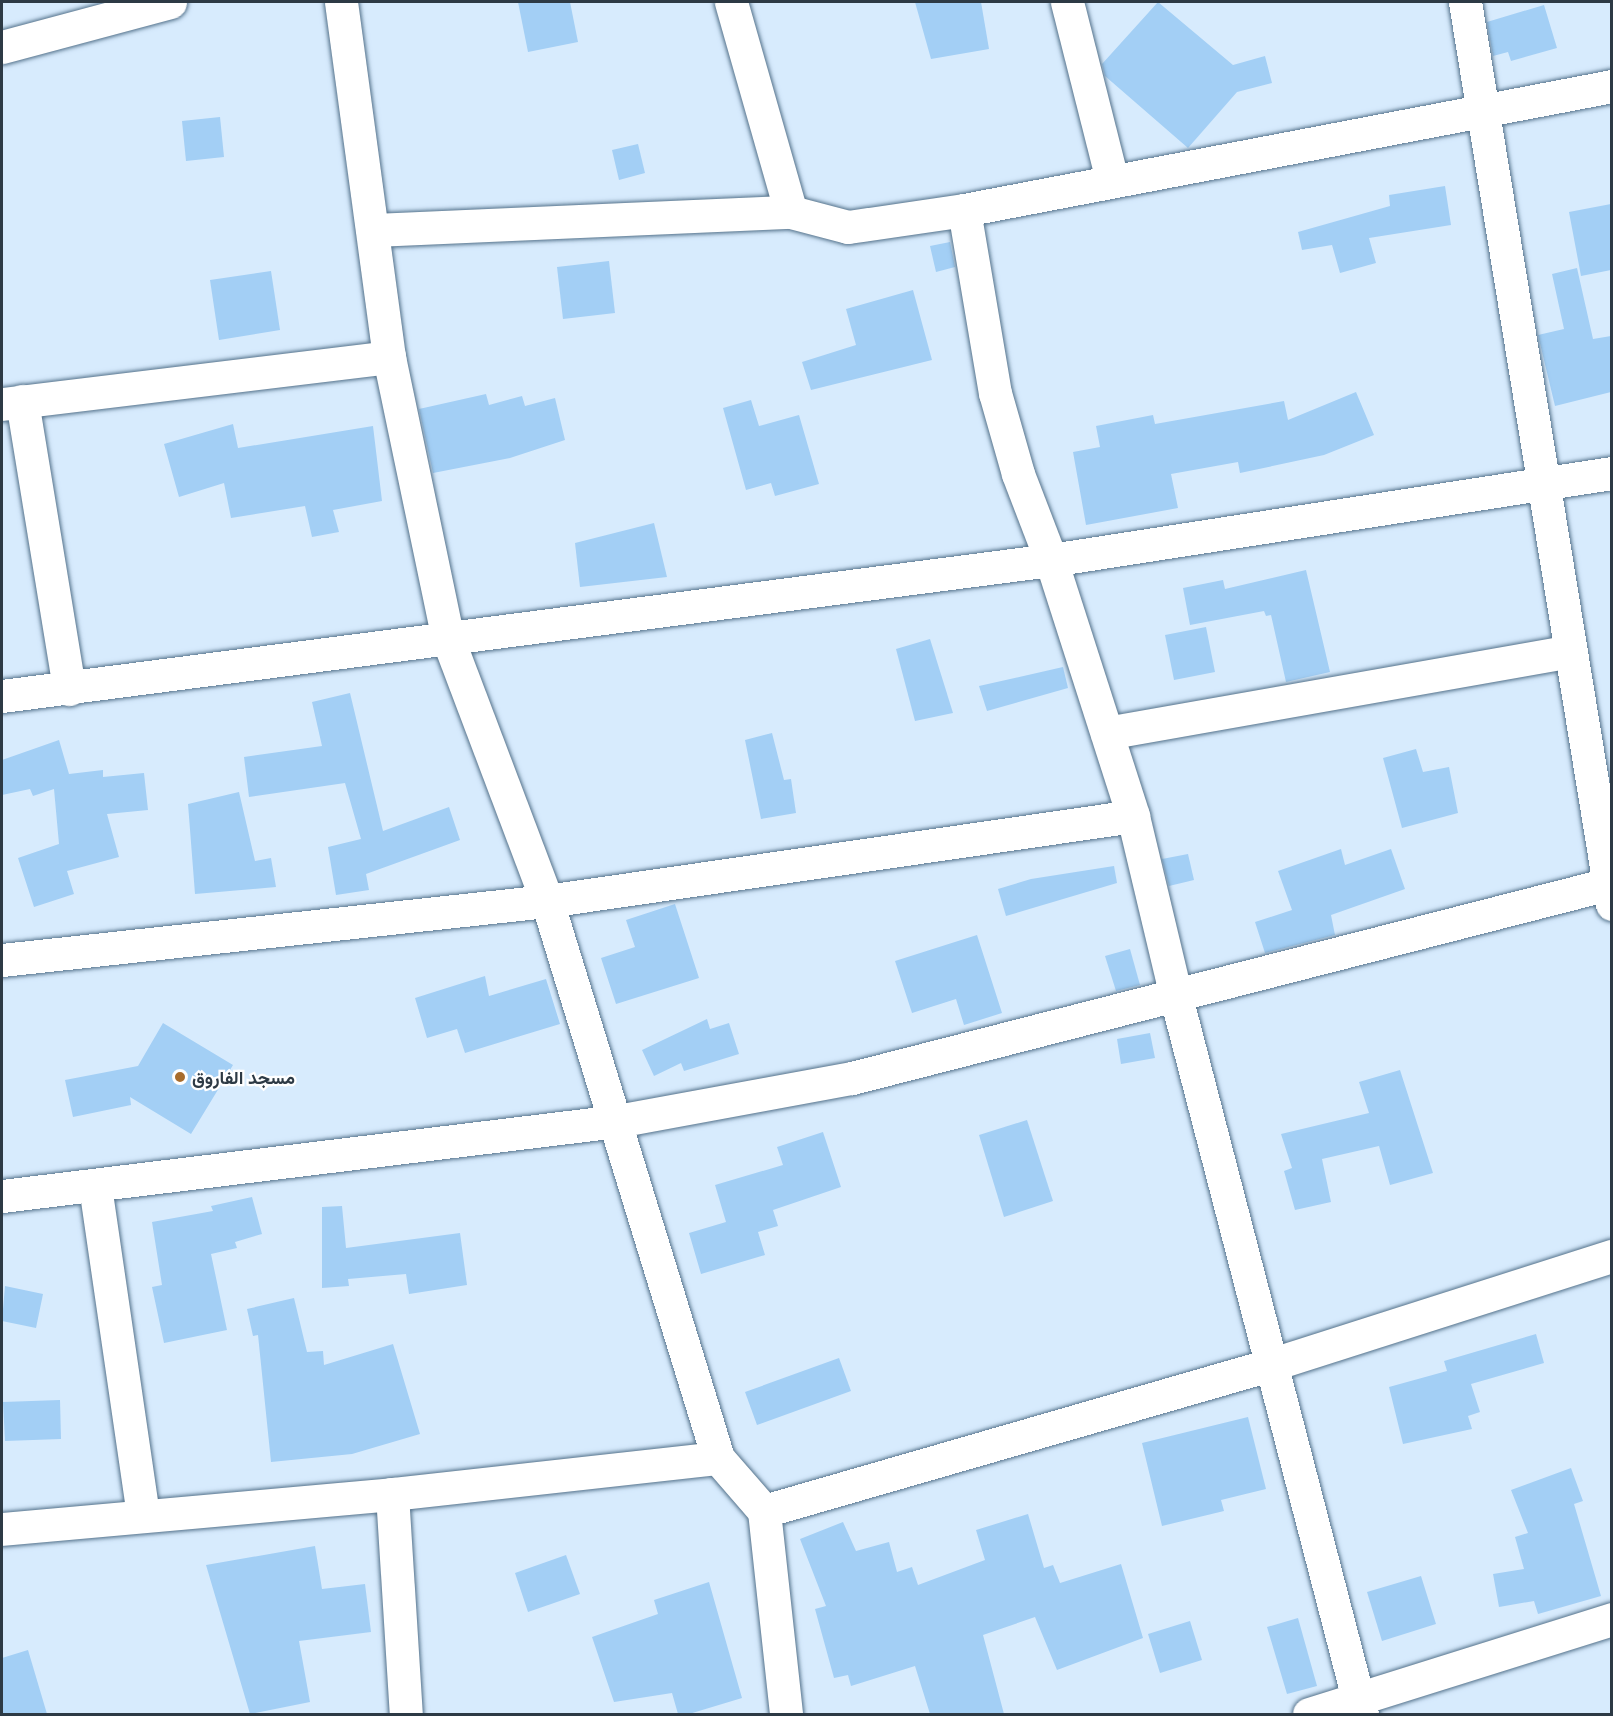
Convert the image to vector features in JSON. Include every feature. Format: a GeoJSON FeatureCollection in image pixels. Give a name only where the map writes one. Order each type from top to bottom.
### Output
{"type":"FeatureCollection","features":[{"type":"Feature","properties":{"kind":"street"},"geometry":{"type":"LineString","coordinates":[[2,47],[170,2]]}},
{"type":"Feature","properties":{"kind":"street"},"geometry":{"type":"LineString","coordinates":[[341,2],[374,230],[389,357],[448,639],[547,901],[617,1121],[718,1458],[764,1511],[786,1714]]}},
{"type":"Feature","properties":{"kind":"street"},"geometry":{"type":"LineString","coordinates":[[731,2],[791,212]]}},
{"type":"Feature","properties":{"kind":"street"},"geometry":{"type":"LineString","coordinates":[[1067,2],[1112,180]]}},
{"type":"Feature","properties":{"kind":"street"},"geometry":{"type":"LineString","coordinates":[[2,1196],[617,1121],[852,1078],[1610,890],[1568,652],[1485,110],[1465,2]]}},
{"type":"Feature","properties":{"kind":"street"},"geometry":{"type":"LineString","coordinates":[[374,230],[791,212],[848,227],[964,210],[1611,86]]}},
{"type":"Feature","properties":{"kind":"street"},"geometry":{"type":"LineString","coordinates":[[964,210],[995,393],[1018,474],[1051,560],[1133,816],[1176,997],[1361,1708]]}},
{"type":"Feature","properties":{"kind":"street"},"geometry":{"type":"LineString","coordinates":[[69,688],[12,403],[389,357]]}},
{"type":"Feature","properties":{"kind":"street"},"geometry":{"type":"LineString","coordinates":[[2,696],[1051,560],[1542,487],[1611,474]]}},
{"type":"Feature","properties":{"kind":"street"},"geometry":{"type":"LineString","coordinates":[[1107,733],[1568,652]]}},
{"type":"Feature","properties":{"kind":"street"},"geometry":{"type":"LineString","coordinates":[[2,960],[547,901],[1133,816]]}},
{"type":"Feature","properties":{"kind":"street"},"geometry":{"type":"LineString","coordinates":[[94,1186],[143,1516]]}},
{"type":"Feature","properties":{"kind":"street"},"geometry":{"type":"LineString","coordinates":[[764,1511],[1272,1364],[1611,1256]]}},
{"type":"Feature","properties":{"kind":"street"},"geometry":{"type":"LineString","coordinates":[[2,1529],[392,1494],[718,1458]]}},
{"type":"Feature","properties":{"kind":"street"},"geometry":{"type":"LineString","coordinates":[[392,1494],[406,1714]]}},
{"type":"Feature","properties":{"kind":"street"},"geometry":{"type":"LineString","coordinates":[[1309,1714],[1361,1708],[1611,1619]]}},
{"type":"Feature","properties":{"kind":"building"},"geometry":{"type":"Polygon","coordinates":[[[518,2],[570,2],[578,42],[528,52],[518,2]]]}},
{"type":"Feature","properties":{"kind":"building"},"geometry":{"type":"Polygon","coordinates":[[[915,2],[981,2],[989,49],[931,59],[915,2]]]}},
{"type":"Feature","properties":{"kind":"building"},"geometry":{"type":"Polygon","coordinates":[[[1158,2],[1233,65],[1265,56],[1272,83],[1237,92],[1188,148],[1105,76],[1102,64],[1158,2]]]}},
{"type":"Feature","properties":{"kind":"building"},"geometry":{"type":"Polygon","coordinates":[[[1544,5],[1557,48],[1511,61],[1508,52],[1493,56],[1487,22],[1544,5]]]}},
{"type":"Feature","properties":{"kind":"building"},"geometry":{"type":"Polygon","coordinates":[[[220,117],[224,157],[186,161],[182,121],[220,117]]]}},
{"type":"Feature","properties":{"kind":"building"},"geometry":{"type":"Polygon","coordinates":[[[638,144],[645,173],[619,180],[612,150],[638,144]]]}},
{"type":"Feature","properties":{"kind":"building"},"geometry":{"type":"Polygon","coordinates":[[[1445,186],[1451,225],[1369,238],[1376,263],[1340,273],[1332,245],[1302,250],[1298,232],[1390,206],[1389,195],[1445,186]]]}},
{"type":"Feature","properties":{"kind":"building"},"geometry":{"type":"Polygon","coordinates":[[[1611,204],[1611,270],[1581,276],[1569,212],[1611,204]]]}},
{"type":"Feature","properties":{"kind":"building"},"geometry":{"type":"Polygon","coordinates":[[[950,242],[955,267],[936,272],[930,246],[950,242]]]}},
{"type":"Feature","properties":{"kind":"building"},"geometry":{"type":"Polygon","coordinates":[[[609,261],[615,313],[563,319],[557,267],[609,261]]]}},
{"type":"Feature","properties":{"kind":"building"},"geometry":{"type":"Polygon","coordinates":[[[1577,268],[1593,339],[1611,336],[1611,392],[1555,406],[1538,335],[1564,329],[1552,274],[1577,268]]]}},
{"type":"Feature","properties":{"kind":"building"},"geometry":{"type":"Polygon","coordinates":[[[271,271],[280,330],[219,340],[210,280],[271,271]]]}},
{"type":"Feature","properties":{"kind":"building"},"geometry":{"type":"Polygon","coordinates":[[[913,290],[932,360],[811,390],[802,362],[856,345],[846,309],[913,290]]]}},
{"type":"Feature","properties":{"kind":"building"},"geometry":{"type":"Polygon","coordinates":[[[1356,392],[1374,435],[1324,455],[1240,473],[1238,462],[1171,474],[1178,508],[1086,525],[1073,452],[1100,447],[1096,426],[1153,415],[1155,424],[1284,401],[1288,420],[1356,392]]]}},
{"type":"Feature","properties":{"kind":"building"},"geometry":{"type":"Polygon","coordinates":[[[486,394],[489,405],[522,396],[525,406],[555,398],[565,440],[510,458],[433,473],[419,409],[486,394]]]}},
{"type":"Feature","properties":{"kind":"building"},"geometry":{"type":"Polygon","coordinates":[[[751,400],[759,426],[799,415],[819,484],[775,496],[771,483],[746,490],[723,408],[751,400]]]}},
{"type":"Feature","properties":{"kind":"building"},"geometry":{"type":"Polygon","coordinates":[[[233,424],[238,448],[373,426],[382,501],[333,510],[339,532],[312,537],[305,506],[231,518],[224,483],[179,497],[164,444],[233,424]]]}},
{"type":"Feature","properties":{"kind":"building"},"geometry":{"type":"Polygon","coordinates":[[[654,523],[667,577],[580,587],[575,543],[654,523]]]}},
{"type":"Feature","properties":{"kind":"building"},"geometry":{"type":"Polygon","coordinates":[[[1306,570],[1330,672],[1286,682],[1271,615],[1266,616],[1264,611],[1190,625],[1183,588],[1223,580],[1225,589],[1306,570]]]}},
{"type":"Feature","properties":{"kind":"building"},"geometry":{"type":"Polygon","coordinates":[[[1206,627],[1215,672],[1174,680],[1165,635],[1206,627]]]}},
{"type":"Feature","properties":{"kind":"building"},"geometry":{"type":"Polygon","coordinates":[[[930,639],[953,713],[915,721],[896,649],[930,639]]]}},
{"type":"Feature","properties":{"kind":"building"},"geometry":{"type":"Polygon","coordinates":[[[1063,667],[1068,688],[987,711],[979,686],[1063,667]]]}},
{"type":"Feature","properties":{"kind":"building"},"geometry":{"type":"Polygon","coordinates":[[[350,693],[383,831],[449,807],[460,840],[366,874],[369,890],[336,895],[328,847],[361,839],[345,783],[249,797],[244,757],[322,746],[312,702],[350,693]]]}},
{"type":"Feature","properties":{"kind":"building"},"geometry":{"type":"Polygon","coordinates":[[[772,733],[784,780],[791,779],[796,813],[761,819],[745,740],[772,733]]]}},
{"type":"Feature","properties":{"kind":"building"},"geometry":{"type":"Polygon","coordinates":[[[59,740],[69,774],[103,770],[103,777],[144,773],[148,810],[107,814],[119,857],[67,871],[74,894],[34,907],[18,858],[59,844],[54,789],[33,796],[30,789],[2,795],[2,760],[59,740]]]}},
{"type":"Feature","properties":{"kind":"building"},"geometry":{"type":"Polygon","coordinates":[[[1416,749],[1423,772],[1449,767],[1458,813],[1402,828],[1383,758],[1416,749]]]}},
{"type":"Feature","properties":{"kind":"building"},"geometry":{"type":"Polygon","coordinates":[[[239,792],[255,861],[271,858],[276,887],[195,894],[188,804],[239,792]]]}},
{"type":"Feature","properties":{"kind":"building"},"geometry":{"type":"Polygon","coordinates":[[[1341,849],[1345,865],[1391,849],[1405,889],[1331,915],[1335,935],[1265,953],[1255,922],[1292,910],[1278,871],[1341,849]]]}},
{"type":"Feature","properties":{"kind":"building"},"geometry":{"type":"Polygon","coordinates":[[[1188,854],[1194,880],[1169,886],[1162,859],[1188,854]]]}},
{"type":"Feature","properties":{"kind":"building"},"geometry":{"type":"Polygon","coordinates":[[[1114,866],[1117,883],[1006,916],[998,889],[1031,879],[1114,866]]]}},
{"type":"Feature","properties":{"kind":"building"},"geometry":{"type":"Polygon","coordinates":[[[675,904],[699,978],[616,1004],[601,958],[635,947],[626,920],[675,904]]]}},
{"type":"Feature","properties":{"kind":"building"},"geometry":{"type":"Polygon","coordinates":[[[977,935],[1002,1013],[964,1025],[956,999],[912,1013],[895,961],[977,935]]]}},
{"type":"Feature","properties":{"kind":"building"},"geometry":{"type":"Polygon","coordinates":[[[1130,949],[1140,985],[1116,991],[1105,956],[1130,949]]]}},
{"type":"Feature","properties":{"kind":"building"},"geometry":{"type":"Polygon","coordinates":[[[485,976],[489,996],[546,979],[560,1024],[465,1053],[457,1029],[427,1038],[415,998],[485,976]]]}},
{"type":"Feature","properties":{"kind":"building"},"geometry":{"type":"Polygon","coordinates":[[[707,1019],[710,1029],[729,1023],[739,1054],[684,1071],[681,1063],[654,1076],[642,1050],[707,1019]]]}},
{"type":"Feature","properties":{"kind":"building"},"geometry":{"type":"Polygon","coordinates":[[[163,1023],[233,1065],[191,1134],[130,1097],[131,1105],[73,1117],[65,1080],[138,1066],[163,1023]]]}},
{"type":"Feature","properties":{"kind":"building"},"geometry":{"type":"Polygon","coordinates":[[[1150,1033],[1155,1058],[1121,1064],[1117,1039],[1150,1033]]]}},
{"type":"Feature","properties":{"kind":"building"},"geometry":{"type":"Polygon","coordinates":[[[1400,1070],[1433,1173],[1390,1185],[1379,1146],[1322,1159],[1331,1202],[1295,1210],[1284,1171],[1292,1168],[1281,1134],[1369,1113],[1359,1082],[1400,1070]]]}},
{"type":"Feature","properties":{"kind":"building"},"geometry":{"type":"Polygon","coordinates":[[[1027,1120],[1053,1201],[1004,1217],[979,1135],[1027,1120]]]}},
{"type":"Feature","properties":{"kind":"building"},"geometry":{"type":"Polygon","coordinates":[[[823,1132],[841,1187],[773,1210],[778,1226],[758,1232],[765,1255],[701,1274],[689,1233],[726,1222],[715,1185],[783,1165],[777,1147],[823,1132]]]}},
{"type":"Feature","properties":{"kind":"building"},"geometry":{"type":"Polygon","coordinates":[[[252,1197],[262,1234],[235,1242],[237,1248],[211,1254],[227,1330],[164,1343],[152,1287],[162,1285],[152,1222],[213,1211],[211,1206],[252,1197]]]}},
{"type":"Feature","properties":{"kind":"building"},"geometry":{"type":"Polygon","coordinates":[[[342,1206],[346,1248],[460,1233],[467,1285],[409,1294],[406,1274],[348,1279],[349,1286],[322,1288],[322,1207],[342,1206]]]}},
{"type":"Feature","properties":{"kind":"building"},"geometry":{"type":"Polygon","coordinates":[[[5,1286],[43,1294],[36,1328],[2,1321],[5,1286]]]}},
{"type":"Feature","properties":{"kind":"building"},"geometry":{"type":"Polygon","coordinates":[[[294,1298],[307,1352],[323,1351],[324,1365],[393,1344],[420,1434],[352,1454],[271,1462],[258,1335],[253,1336],[247,1309],[294,1298]]]}},
{"type":"Feature","properties":{"kind":"building"},"geometry":{"type":"Polygon","coordinates":[[[1536,1334],[1544,1363],[1471,1384],[1480,1412],[1468,1416],[1472,1429],[1403,1444],[1389,1387],[1447,1371],[1444,1361],[1536,1334]]]}},
{"type":"Feature","properties":{"kind":"building"},"geometry":{"type":"Polygon","coordinates":[[[839,1358],[851,1391],[757,1425],[745,1392],[839,1358]]]}},
{"type":"Feature","properties":{"kind":"building"},"geometry":{"type":"Polygon","coordinates":[[[60,1400],[61,1439],[5,1441],[3,1402],[60,1400]]]}},
{"type":"Feature","properties":{"kind":"building"},"geometry":{"type":"Polygon","coordinates":[[[1248,1417],[1266,1489],[1221,1500],[1224,1511],[1162,1526],[1142,1443],[1248,1417]]]}},
{"type":"Feature","properties":{"kind":"building"},"geometry":{"type":"Polygon","coordinates":[[[1571,1468],[1583,1501],[1574,1504],[1601,1596],[1538,1614],[1534,1601],[1499,1607],[1493,1574],[1524,1569],[1515,1537],[1528,1533],[1511,1490],[1571,1468]]]}},
{"type":"Feature","properties":{"kind":"building"},"geometry":{"type":"Polygon","coordinates":[[[1028,1514],[1044,1568],[1053,1565],[1060,1583],[1121,1564],[1143,1638],[1057,1670],[1035,1617],[983,1635],[1004,1714],[930,1714],[915,1666],[851,1686],[848,1675],[834,1678],[815,1609],[826,1606],[800,1539],[843,1522],[856,1551],[889,1542],[897,1572],[912,1567],[918,1585],[985,1560],[976,1530],[1028,1514]]]}},
{"type":"Feature","properties":{"kind":"building"},"geometry":{"type":"Polygon","coordinates":[[[315,1546],[322,1589],[365,1584],[371,1632],[299,1641],[310,1702],[250,1714],[206,1565],[315,1546]]]}},
{"type":"Feature","properties":{"kind":"building"},"geometry":{"type":"Polygon","coordinates":[[[566,1555],[580,1594],[528,1612],[515,1573],[566,1555]]]}},
{"type":"Feature","properties":{"kind":"building"},"geometry":{"type":"Polygon","coordinates":[[[1421,1576],[1436,1624],[1382,1641],[1367,1592],[1421,1576]]]}},
{"type":"Feature","properties":{"kind":"building"},"geometry":{"type":"Polygon","coordinates":[[[709,1582],[742,1698],[689,1714],[678,1714],[672,1693],[614,1702],[592,1637],[658,1614],[654,1600],[709,1582]]]}},
{"type":"Feature","properties":{"kind":"building"},"geometry":{"type":"Polygon","coordinates":[[[1298,1618],[1317,1686],[1287,1694],[1267,1627],[1298,1618]]]}},
{"type":"Feature","properties":{"kind":"building"},"geometry":{"type":"Polygon","coordinates":[[[1190,1621],[1202,1660],[1160,1673],[1148,1634],[1190,1621]]]}},
{"type":"Feature","properties":{"kind":"building"},"geometry":{"type":"Polygon","coordinates":[[[28,1650],[47,1714],[2,1714],[2,1658],[28,1650]]]}},
{"type":"Feature","properties":{"kind":"place","name":"مسجد الفاروق"},"geometry":{"type":"Point","coordinates":[180,1077]}}]}
